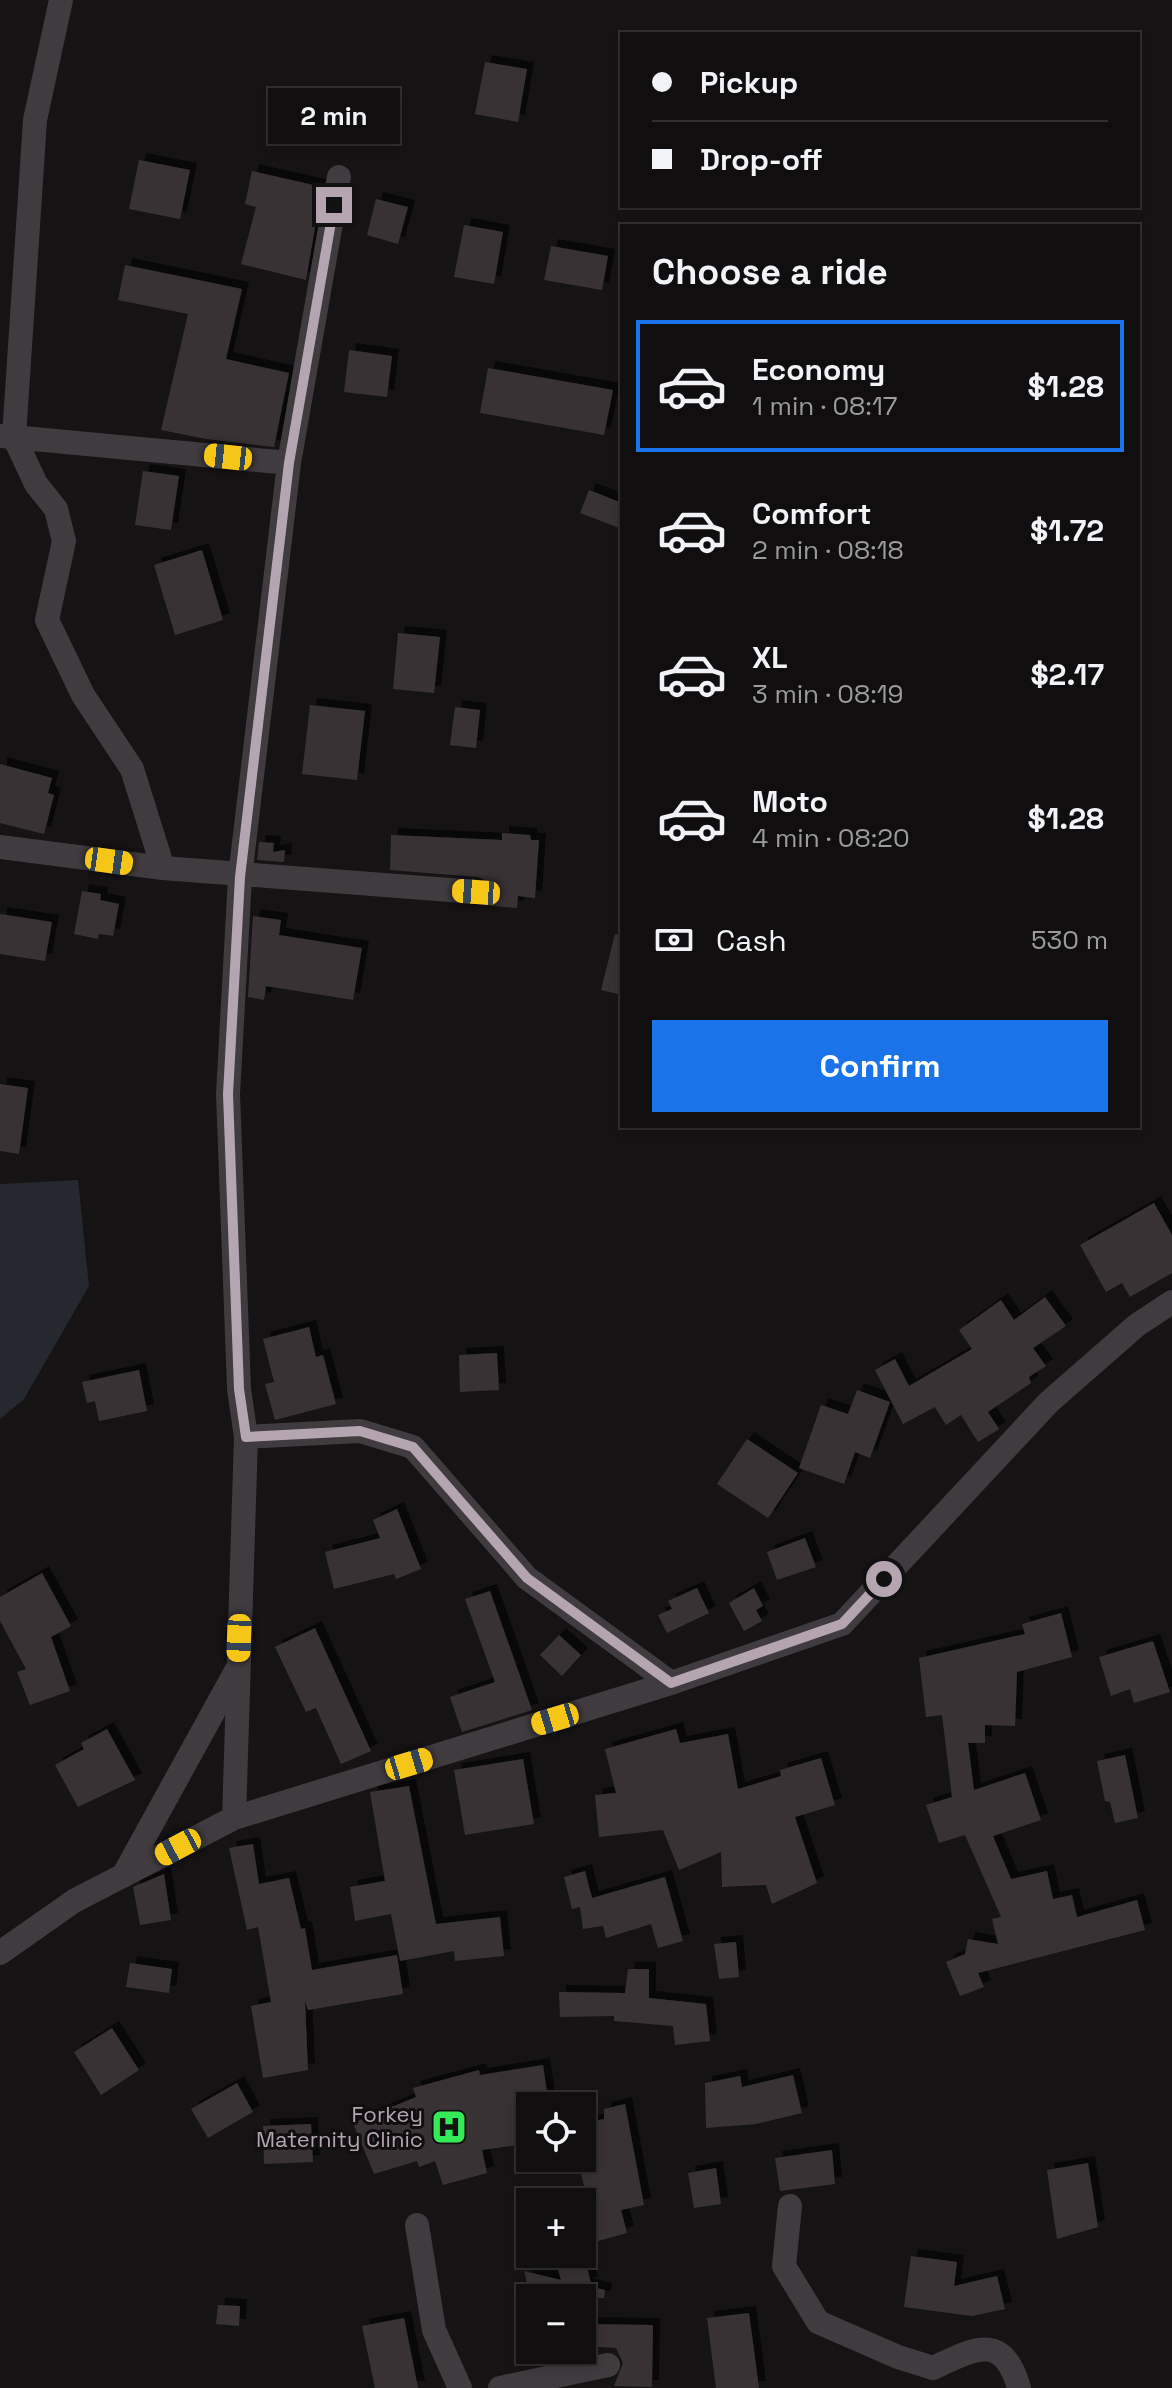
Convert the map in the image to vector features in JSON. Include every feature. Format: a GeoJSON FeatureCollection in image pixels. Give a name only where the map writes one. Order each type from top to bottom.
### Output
{"type":"FeatureCollection","features":[{"type":"Feature","properties":{"kind":"street"},"geometry":{"type":"LineString","coordinates":[[61,0],[35,120],[7,436],[36,484],[56,509],[64,541],[47,620],[83,695],[132,769],[163,868]]}},
{"type":"Feature","properties":{"kind":"street"},"geometry":{"type":"LineString","coordinates":[[234,1818],[246,1437],[237,1358],[228,1094],[240,877],[289,463],[339,177]]}},
{"type":"Feature","properties":{"kind":"street"},"geometry":{"type":"LineString","coordinates":[[7,436],[289,463]]}},
{"type":"Feature","properties":{"kind":"street"},"geometry":{"type":"LineString","coordinates":[[0,847],[240,877],[476,892]]}},
{"type":"Feature","properties":{"kind":"street"},"geometry":{"type":"LineString","coordinates":[[0,1953],[74,1901],[234,1818],[671,1683],[842,1624],[1049,1402],[1137,1325],[1172,1302]]}},
{"type":"Feature","properties":{"kind":"street"},"geometry":{"type":"LineString","coordinates":[[246,1437],[360,1431],[413,1447],[527,1578],[671,1683]]}},
{"type":"Feature","properties":{"kind":"street"},"geometry":{"type":"LineString","coordinates":[[123,1876],[238,1667]]}},
{"type":"Feature","properties":{"kind":"street"},"geometry":{"type":"LineString","coordinates":[[790,2206],[784,2266],[818,2322],[898,2357],[933,2368],[978,2347],[1000,2352],[1013,2368],[1019,2388]]}},
{"type":"Feature","properties":{"kind":"street"},"geometry":{"type":"LineString","coordinates":[[417,2225],[434,2330],[460,2388]]}},
{"type":"Feature","properties":{"kind":"street"},"geometry":{"type":"LineString","coordinates":[[500,2388],[608,2365]]}},
{"type":"Feature","properties":{"kind":"shaded area"},"geometry":{"type":"Polygon","coordinates":[[[78,1180],[89,1286],[24,1399],[0,1419],[0,1184],[78,1180]]]}},
{"type":"Feature","properties":{"kind":"building"},"geometry":{"type":"Polygon","coordinates":[[[485,62],[527,69],[518,122],[475,114],[485,62]]]}},
{"type":"Feature","properties":{"kind":"building"},"geometry":{"type":"Polygon","coordinates":[[[139,160],[190,170],[180,219],[129,209],[139,160]]]}},
{"type":"Feature","properties":{"kind":"building"},"geometry":{"type":"Polygon","coordinates":[[[252,171],[322,187],[306,280],[241,264],[256,207],[245,204],[252,171]]]}},
{"type":"Feature","properties":{"kind":"building"},"geometry":{"type":"Polygon","coordinates":[[[376,199],[408,207],[398,244],[367,235],[376,199]]]}},
{"type":"Feature","properties":{"kind":"building"},"geometry":{"type":"Polygon","coordinates":[[[464,225],[503,232],[494,284],[454,277],[464,225]]]}},
{"type":"Feature","properties":{"kind":"building"},"geometry":{"type":"Polygon","coordinates":[[[551,246],[608,256],[602,290],[544,280],[551,246]]]}},
{"type":"Feature","properties":{"kind":"building"},"geometry":{"type":"Polygon","coordinates":[[[125,265],[242,289],[226,359],[289,373],[274,447],[161,430],[188,314],[118,300],[125,265]]]}},
{"type":"Feature","properties":{"kind":"building"},"geometry":{"type":"Polygon","coordinates":[[[349,350],[392,356],[387,397],[344,392],[349,350]]]}},
{"type":"Feature","properties":{"kind":"building"},"geometry":{"type":"Polygon","coordinates":[[[488,368],[613,390],[604,435],[480,413],[488,368]]]}},
{"type":"Feature","properties":{"kind":"building"},"geometry":{"type":"Polygon","coordinates":[[[143,471],[179,476],[171,530],[135,525],[143,471]]]}},
{"type":"Feature","properties":{"kind":"building"},"geometry":{"type":"Polygon","coordinates":[[[589,490],[620,502],[620,528],[580,513],[589,490]]]}},
{"type":"Feature","properties":{"kind":"building"},"geometry":{"type":"Polygon","coordinates":[[[202,550],[223,620],[175,635],[154,565],[202,550]]]}},
{"type":"Feature","properties":{"kind":"building"},"geometry":{"type":"Polygon","coordinates":[[[398,633],[440,637],[434,693],[393,689],[398,633]]]}},
{"type":"Feature","properties":{"kind":"building"},"geometry":{"type":"Polygon","coordinates":[[[310,705],[365,711],[357,780],[302,774],[310,705]]]}},
{"type":"Feature","properties":{"kind":"building"},"geometry":{"type":"Polygon","coordinates":[[[455,707],[480,710],[476,748],[450,745],[455,707]]]}},
{"type":"Feature","properties":{"kind":"building"},"geometry":{"type":"Polygon","coordinates":[[[0,764],[52,778],[48,793],[54,795],[44,834],[0,823],[0,764]]]}},
{"type":"Feature","properties":{"kind":"building"},"geometry":{"type":"Polygon","coordinates":[[[502,833],[530,835],[531,840],[539,840],[535,898],[518,896],[517,908],[483,905],[491,892],[485,880],[478,877],[390,870],[391,835],[502,840],[502,833]]]}},
{"type":"Feature","properties":{"kind":"building"},"geometry":{"type":"Polygon","coordinates":[[[259,842],[274,843],[273,852],[285,850],[284,862],[257,860],[259,842]]]}},
{"type":"Feature","properties":{"kind":"building"},"geometry":{"type":"Polygon","coordinates":[[[82,891],[101,894],[100,900],[119,904],[113,936],[99,934],[98,939],[74,934],[82,891]]]}},
{"type":"Feature","properties":{"kind":"building"},"geometry":{"type":"Polygon","coordinates":[[[0,914],[52,922],[45,961],[0,954],[0,914]]]}},
{"type":"Feature","properties":{"kind":"building"},"geometry":{"type":"Polygon","coordinates":[[[253,916],[281,920],[279,935],[362,948],[353,1000],[266,986],[264,1000],[248,997],[253,916]]]}},
{"type":"Feature","properties":{"kind":"building"},"geometry":{"type":"Polygon","coordinates":[[[615,934],[620,935],[620,995],[601,990],[615,934]]]}},
{"type":"Feature","properties":{"kind":"building"},"geometry":{"type":"Polygon","coordinates":[[[0,1084],[28,1088],[19,1154],[0,1151],[0,1084]]]}},
{"type":"Feature","properties":{"kind":"building"},"geometry":{"type":"Polygon","coordinates":[[[1154,1203],[1172,1235],[1172,1273],[1130,1297],[1122,1283],[1106,1292],[1080,1245],[1154,1203]]]}},
{"type":"Feature","properties":{"kind":"building"},"geometry":{"type":"Polygon","coordinates":[[[1045,1297],[1066,1326],[1033,1348],[1046,1366],[1029,1377],[1031,1383],[988,1412],[999,1429],[978,1442],[961,1415],[946,1425],[935,1407],[903,1424],[875,1370],[895,1359],[909,1386],[972,1349],[959,1330],[1001,1300],[1014,1320],[1045,1297]]]}},
{"type":"Feature","properties":{"kind":"building"},"geometry":{"type":"Polygon","coordinates":[[[309,1327],[316,1357],[323,1355],[336,1404],[275,1420],[265,1384],[274,1382],[263,1339],[309,1327]]]}},
{"type":"Feature","properties":{"kind":"building"},"geometry":{"type":"Polygon","coordinates":[[[497,1353],[499,1390],[460,1392],[459,1355],[497,1353]]]}},
{"type":"Feature","properties":{"kind":"building"},"geometry":{"type":"Polygon","coordinates":[[[139,1370],[147,1411],[99,1421],[95,1401],[87,1403],[82,1382],[139,1370]]]}},
{"type":"Feature","properties":{"kind":"building"},"geometry":{"type":"Polygon","coordinates":[[[857,1390],[890,1402],[870,1458],[855,1452],[844,1484],[799,1468],[821,1405],[848,1414],[857,1390]]]}},
{"type":"Feature","properties":{"kind":"building"},"geometry":{"type":"Polygon","coordinates":[[[747,1439],[798,1473],[768,1518],[717,1484],[747,1439]]]}},
{"type":"Feature","properties":{"kind":"building"},"geometry":{"type":"Polygon","coordinates":[[[397,1509],[421,1569],[396,1579],[394,1574],[334,1589],[325,1552],[380,1538],[373,1520],[397,1509]]]}},
{"type":"Feature","properties":{"kind":"building"},"geometry":{"type":"Polygon","coordinates":[[[805,1538],[816,1567],[777,1580],[767,1552],[805,1538]]]}},
{"type":"Feature","properties":{"kind":"building"},"geometry":{"type":"Polygon","coordinates":[[[42,1573],[71,1626],[51,1637],[70,1691],[30,1705],[17,1672],[26,1669],[0,1621],[0,1597],[42,1573]]]}},
{"type":"Feature","properties":{"kind":"building"},"geometry":{"type":"Polygon","coordinates":[[[697,1588],[709,1613],[667,1633],[658,1615],[672,1609],[668,1601],[697,1588]]]}},
{"type":"Feature","properties":{"kind":"building"},"geometry":{"type":"Polygon","coordinates":[[[754,1588],[763,1606],[756,1610],[762,1621],[744,1631],[729,1603],[754,1588]]]}},
{"type":"Feature","properties":{"kind":"building"},"geometry":{"type":"Polygon","coordinates":[[[490,1591],[532,1710],[462,1732],[450,1697],[495,1682],[465,1599],[490,1591]]]}},
{"type":"Feature","properties":{"kind":"building"},"geometry":{"type":"Polygon","coordinates":[[[1061,1613],[1072,1657],[1017,1672],[1015,1726],[985,1725],[985,1743],[968,1743],[974,1790],[1025,1773],[1041,1820],[993,1836],[1011,1879],[1047,1871],[1053,1899],[1072,1895],[1077,1917],[1137,1900],[1145,1930],[978,1973],[984,1987],[960,1996],[946,1962],[965,1954],[968,1939],[998,1944],[992,1919],[1001,1917],[965,1835],[939,1843],[926,1805],[952,1797],[942,1715],[926,1717],[919,1658],[1025,1634],[1022,1624],[1061,1613]]]}},
{"type":"Feature","properties":{"kind":"building"},"geometry":{"type":"Polygon","coordinates":[[[315,1628],[371,1751],[341,1764],[316,1708],[306,1712],[275,1647],[315,1628]]]}},
{"type":"Feature","properties":{"kind":"building"},"geometry":{"type":"Polygon","coordinates":[[[559,1635],[581,1655],[562,1676],[540,1655],[559,1635]]]}},
{"type":"Feature","properties":{"kind":"building"},"geometry":{"type":"Polygon","coordinates":[[[1153,1641],[1170,1692],[1134,1703],[1130,1689],[1111,1696],[1099,1657],[1153,1641]]]}},
{"type":"Feature","properties":{"kind":"building"},"geometry":{"type":"Polygon","coordinates":[[[107,1729],[135,1780],[78,1807],[55,1765],[84,1749],[81,1743],[107,1729]]]}},
{"type":"Feature","properties":{"kind":"building"},"geometry":{"type":"Polygon","coordinates":[[[676,1729],[680,1743],[728,1734],[738,1789],[781,1776],[780,1770],[821,1758],[835,1805],[795,1817],[817,1883],[772,1904],[766,1885],[722,1887],[721,1852],[679,1870],[663,1830],[599,1837],[595,1795],[616,1793],[605,1749],[676,1729]]]}},
{"type":"Feature","properties":{"kind":"building"},"geometry":{"type":"Polygon","coordinates":[[[1125,1755],[1138,1818],[1115,1823],[1110,1802],[1105,1801],[1097,1761],[1125,1755]]]}},
{"type":"Feature","properties":{"kind":"building"},"geometry":{"type":"Polygon","coordinates":[[[523,1759],[534,1824],[465,1835],[454,1770],[523,1759]]]}},
{"type":"Feature","properties":{"kind":"building"},"geometry":{"type":"Polygon","coordinates":[[[409,1786],[436,1924],[500,1917],[504,1956],[455,1961],[454,1951],[400,1961],[391,1914],[355,1921],[350,1887],[385,1881],[370,1792],[409,1786]]]}},
{"type":"Feature","properties":{"kind":"building"},"geometry":{"type":"Polygon","coordinates":[[[253,1844],[259,1884],[289,1878],[301,1929],[305,1928],[312,1970],[397,1955],[403,1994],[308,2010],[305,2001],[308,2070],[263,2078],[251,2006],[271,2002],[258,1927],[247,1930],[229,1848],[253,1844]]]}},
{"type":"Feature","properties":{"kind":"building"},"geometry":{"type":"Polygon","coordinates":[[[585,1871],[592,1898],[665,1877],[683,1941],[658,1948],[651,1924],[606,1938],[603,1926],[583,1929],[580,1907],[572,1909],[564,1877],[585,1871]]]}},
{"type":"Feature","properties":{"kind":"building"},"geometry":{"type":"Polygon","coordinates":[[[164,1874],[171,1920],[140,1925],[133,1887],[164,1874]]]}},
{"type":"Feature","properties":{"kind":"building"},"geometry":{"type":"Polygon","coordinates":[[[736,1942],[739,1977],[719,1979],[714,1944],[736,1942]]]}},
{"type":"Feature","properties":{"kind":"building"},"geometry":{"type":"Polygon","coordinates":[[[130,1963],[172,1969],[169,1993],[126,1987],[130,1963]]]}},
{"type":"Feature","properties":{"kind":"building"},"geometry":{"type":"Polygon","coordinates":[[[628,1969],[649,1969],[649,1998],[706,2004],[710,2041],[675,2045],[673,2026],[614,2021],[614,2016],[560,2017],[559,1992],[625,1993],[628,1969]]]}},
{"type":"Feature","properties":{"kind":"building"},"geometry":{"type":"Polygon","coordinates":[[[112,2028],[139,2070],[101,2095],[74,2052],[112,2028]]]}},
{"type":"Feature","properties":{"kind":"building"},"geometry":{"type":"Polygon","coordinates":[[[543,2065],[547,2092],[516,2092],[516,2145],[482,2150],[487,2173],[443,2185],[435,2161],[419,2167],[417,2161],[374,2174],[353,2123],[416,2097],[413,2088],[479,2070],[480,2075],[543,2065]]]}},
{"type":"Feature","properties":{"kind":"building"},"geometry":{"type":"Polygon","coordinates":[[[793,2075],[802,2113],[756,2124],[706,2128],[705,2083],[740,2076],[742,2087],[793,2075]]]}},
{"type":"Feature","properties":{"kind":"building"},"geometry":{"type":"Polygon","coordinates":[[[237,2083],[253,2112],[208,2138],[191,2109],[237,2083]]]}},
{"type":"Feature","properties":{"kind":"building"},"geometry":{"type":"Polygon","coordinates":[[[625,2104],[644,2205],[621,2210],[627,2233],[598,2241],[596,2188],[585,2188],[581,2172],[596,2172],[596,2121],[604,2119],[604,2109],[625,2104]]]}},
{"type":"Feature","properties":{"kind":"building"},"geometry":{"type":"Polygon","coordinates":[[[311,2124],[313,2162],[264,2164],[263,2126],[311,2124]]]}},
{"type":"Feature","properties":{"kind":"building"},"geometry":{"type":"Polygon","coordinates":[[[832,2150],[835,2184],[780,2191],[775,2158],[832,2150]]]}},
{"type":"Feature","properties":{"kind":"building"},"geometry":{"type":"Polygon","coordinates":[[[1088,2163],[1098,2227],[1057,2239],[1047,2170],[1088,2163]]]}},
{"type":"Feature","properties":{"kind":"building"},"geometry":{"type":"Polygon","coordinates":[[[716,2168],[721,2204],[694,2208],[688,2173],[716,2168]]]}},
{"type":"Feature","properties":{"kind":"building"},"geometry":{"type":"Polygon","coordinates":[[[911,2256],[957,2262],[954,2286],[997,2276],[1005,2309],[972,2316],[904,2307],[911,2256]]]}},
{"type":"Feature","properties":{"kind":"building"},"geometry":{"type":"Polygon","coordinates":[[[558,2268],[587,2268],[591,2283],[527,2284],[524,2271],[561,2280],[558,2268]]]}},
{"type":"Feature","properties":{"kind":"building"},"geometry":{"type":"Polygon","coordinates":[[[596,2288],[605,2290],[604,2298],[596,2298],[596,2288]]]}},
{"type":"Feature","properties":{"kind":"building"},"geometry":{"type":"Polygon","coordinates":[[[218,2305],[240,2306],[239,2326],[216,2324],[218,2305]]]}},
{"type":"Feature","properties":{"kind":"building"},"geometry":{"type":"Polygon","coordinates":[[[749,2313],[759,2388],[716,2388],[707,2318],[749,2313]]]}},
{"type":"Feature","properties":{"kind":"building"},"geometry":{"type":"Polygon","coordinates":[[[404,2318],[418,2388],[375,2388],[362,2326],[404,2318]]]}},
{"type":"Feature","properties":{"kind":"building"},"geometry":{"type":"Polygon","coordinates":[[[596,2324],[653,2325],[652,2387],[614,2386],[623,2363],[616,2348],[596,2347],[596,2324]]]}},
{"type":"Feature","properties":{"kind":"place","name":"Forkey Maternity Clinic"},"geometry":{"type":"Point","coordinates":[449,2127]}},
{"type":"Feature","properties":{"kind":"route"},"geometry":{"type":"LineString","coordinates":[[334,205],[289,463],[240,877],[228,1094],[239,1389],[246,1437],[360,1431],[413,1447],[527,1578],[671,1683],[842,1624],[884,1579]]}}]}
